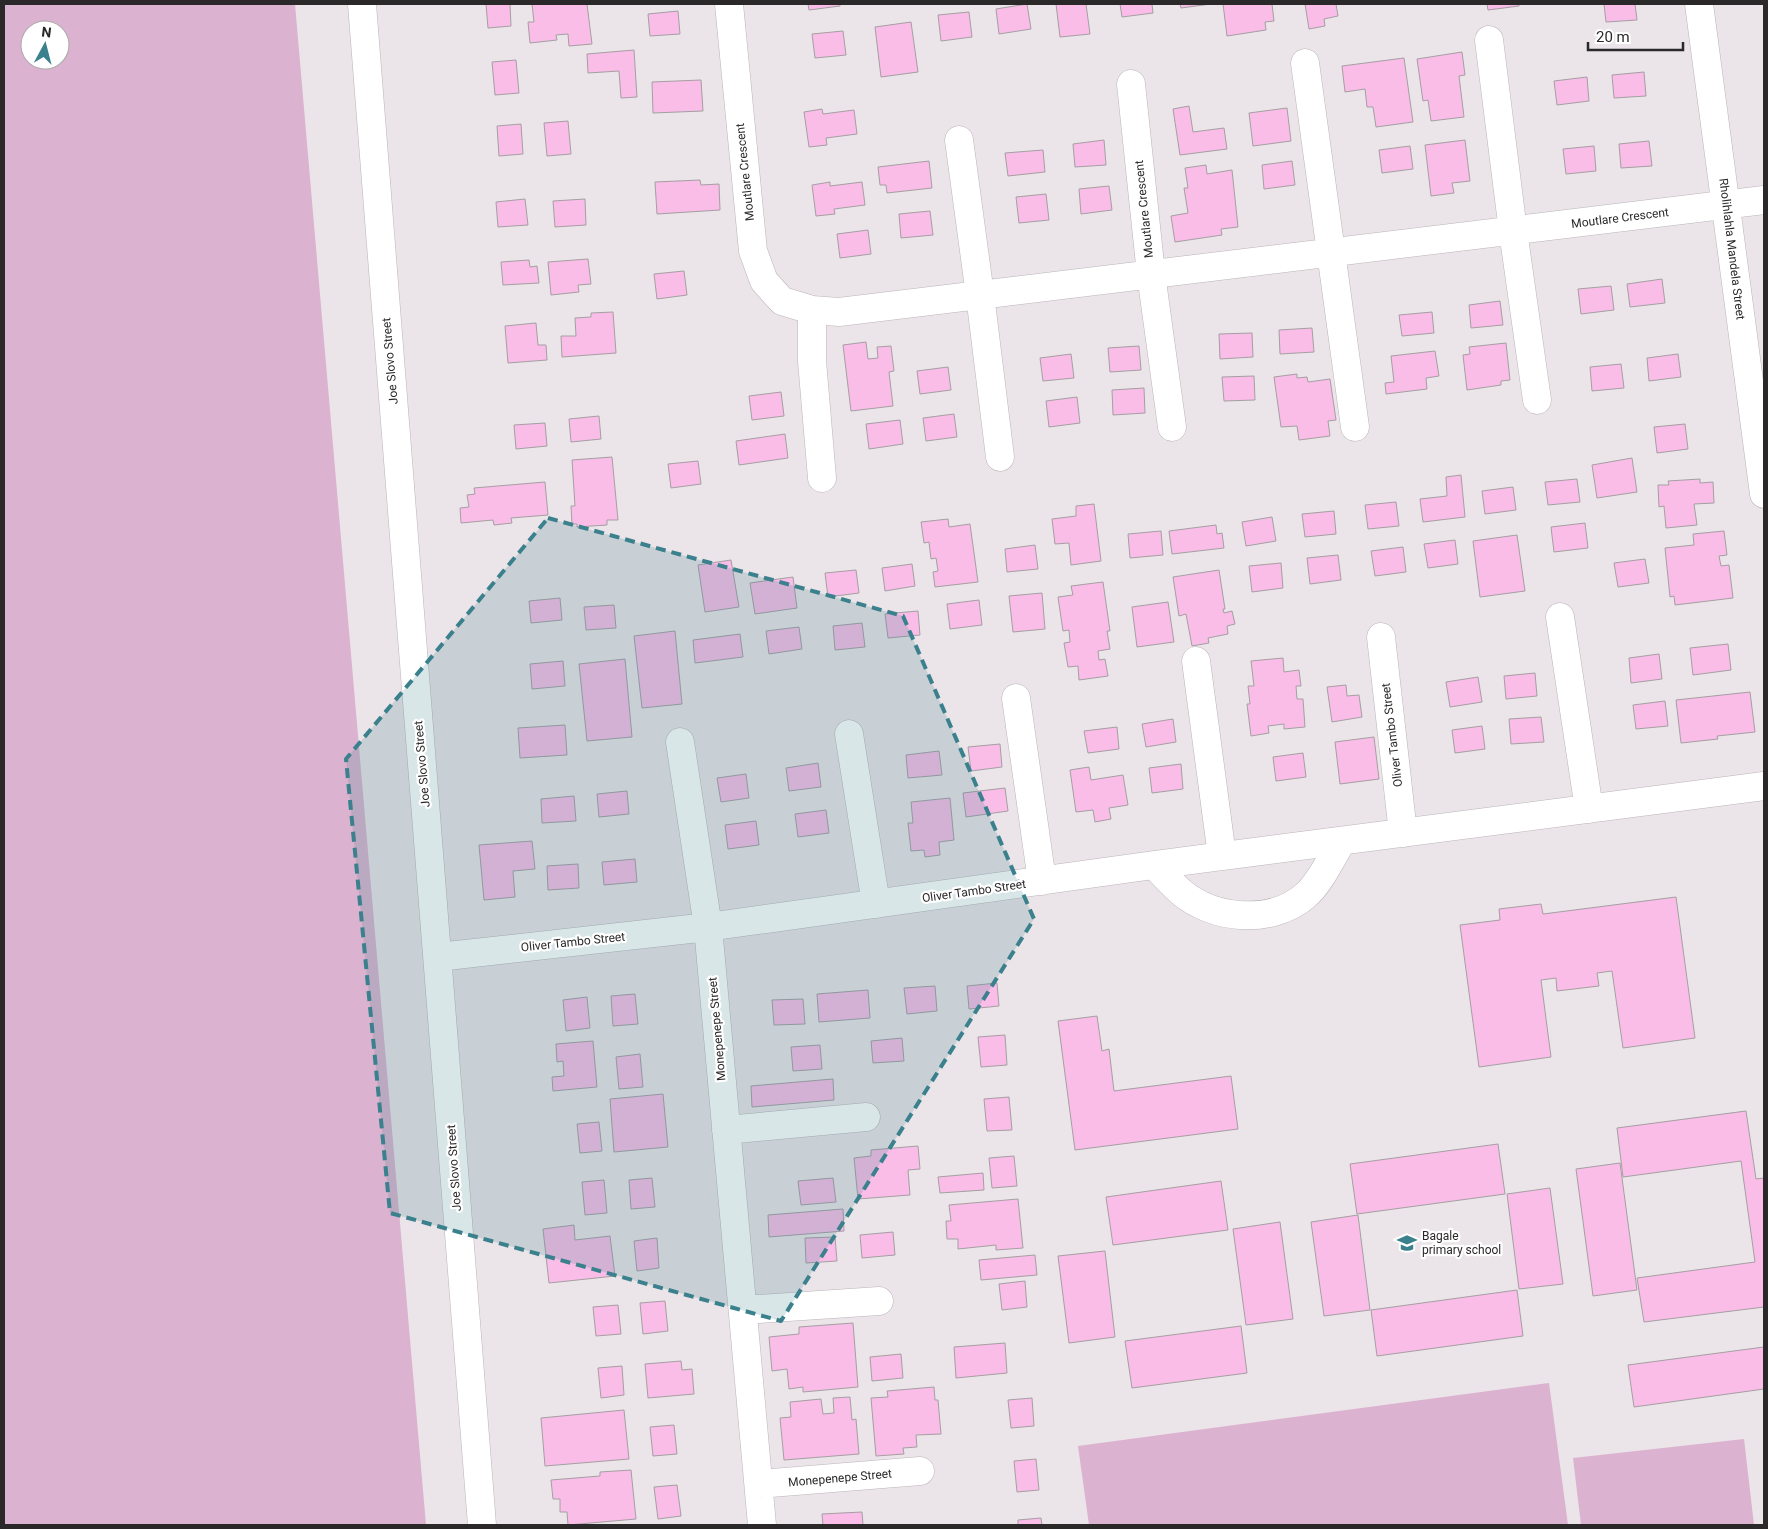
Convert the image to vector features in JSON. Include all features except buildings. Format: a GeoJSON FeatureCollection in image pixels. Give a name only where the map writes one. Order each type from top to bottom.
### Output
{"type":"FeatureCollection","features":[{"type":"Feature","properties":{"kind":"street","name":"Joe Slovo Street"},"geometry":{"type":"LineString","coordinates":[[362,4],[482,1525]]}},
{"type":"Feature","properties":{"kind":"street","name":"Moutlare Crescent"},"geometry":{"type":"LineString","coordinates":[[729,4],[753,251],[764,281],[782,301],[812,310],[839,312],[1764,200]]}},
{"type":"Feature","properties":{"kind":"street","name":"Rholihlahla Mandela Street"},"geometry":{"type":"LineString","coordinates":[[1699,4],[1764,494]]}},
{"type":"Feature","properties":{"kind":"street"},"geometry":{"type":"LineString","coordinates":[[1489,40],[1537,400]]}},
{"type":"Feature","properties":{"kind":"street"},"geometry":{"type":"LineString","coordinates":[[1306,62],[1355,428]]}},
{"type":"Feature","properties":{"kind":"street","name":"Moutlare Crescent"},"geometry":{"type":"LineString","coordinates":[[1131,84],[1151,274],[1172,427]]}},
{"type":"Feature","properties":{"kind":"street"},"geometry":{"type":"LineString","coordinates":[[959,140],[1000,457]]}},
{"type":"Feature","properties":{"kind":"street"},"geometry":{"type":"LineString","coordinates":[[812,310],[812,361],[822,478]]}},
{"type":"Feature","properties":{"kind":"street"},"geometry":{"type":"LineString","coordinates":[[1560,617],[1590,809]]}},
{"type":"Feature","properties":{"kind":"street","name":"Oliver Tambo Street"},"geometry":{"type":"LineString","coordinates":[[1380,637],[1403,833]]}},
{"type":"Feature","properties":{"kind":"street"},"geometry":{"type":"LineString","coordinates":[[1196,661],[1222,856]]}},
{"type":"Feature","properties":{"kind":"street","name":"Oliver Tambo Street"},"geometry":{"type":"LineString","coordinates":[[1016,698],[1042,881]]}},
{"type":"Feature","properties":{"kind":"street"},"geometry":{"type":"LineString","coordinates":[[849,734],[876,904]]}},
{"type":"Feature","properties":{"kind":"street"},"geometry":{"type":"LineString","coordinates":[[680,742],[708,927]]}},
{"type":"Feature","properties":{"kind":"street","name":"Oliver Tambo Street"},"geometry":{"type":"LineString","coordinates":[[438,958],[708,927],[1154,865],[1764,786]]}},
{"type":"Feature","properties":{"kind":"street"},"geometry":{"type":"LineString","coordinates":[[1154,865],[1182,893],[1203,906],[1242,916],[1261,914],[1284,909],[1306,895],[1324,871],[1342,841]]}},
{"type":"Feature","properties":{"kind":"street","name":"Monepenepe Street"},"geometry":{"type":"LineString","coordinates":[[708,927],[762,1525]]}},
{"type":"Feature","properties":{"kind":"street"},"geometry":{"type":"LineString","coordinates":[[726,1130],[866,1117]]}},
{"type":"Feature","properties":{"kind":"street"},"geometry":{"type":"LineString","coordinates":[[743,1310],[880,1301]]}},
{"type":"Feature","properties":{"kind":"street","name":"Monepenepe Street"},"geometry":{"type":"LineString","coordinates":[[759,1484],[920,1471]]}},
{"type":"Feature","properties":{"kind":"highlighted area"},"geometry":{"type":"Polygon","coordinates":[[[548,518],[903,616],[1034,919],[781,1321],[390,1213],[346,759],[548,518]]]}},
{"type":"Feature","properties":{"kind":"shaded area"},"geometry":{"type":"Polygon","coordinates":[[[4,4],[295,4],[426,1525],[4,1525],[4,4]]]}},
{"type":"Feature","properties":{"kind":"shaded area"},"geometry":{"type":"Polygon","coordinates":[[[1549,1383],[1568,1525],[1089,1525],[1078,1446],[1549,1383]]]}},
{"type":"Feature","properties":{"kind":"shaded area"},"geometry":{"type":"Polygon","coordinates":[[[1744,1439],[1754,1525],[1581,1525],[1573,1458],[1744,1439]]]}},
{"type":"Feature","properties":{"kind":"place","name":"Bagale primary school"},"geometry":{"type":"Point","coordinates":[1407,1243]}}]}
